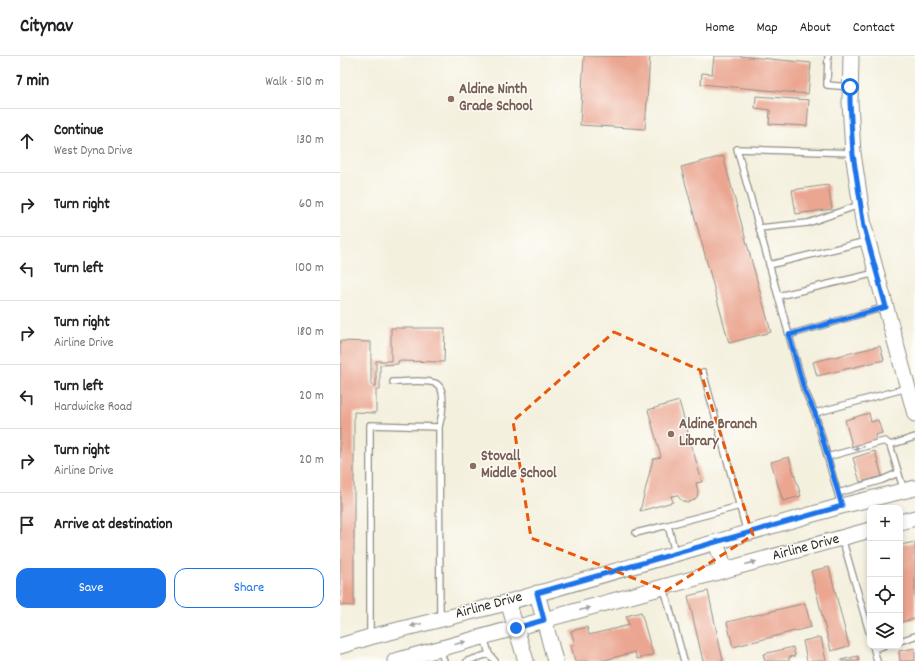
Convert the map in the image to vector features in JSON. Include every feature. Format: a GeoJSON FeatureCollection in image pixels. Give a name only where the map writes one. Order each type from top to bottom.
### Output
{"type":"FeatureCollection","features":[{"type":"Feature","properties":{"kind":"main road"},"geometry":{"type":"LineString","coordinates":[[851,56],[850,102],[853,154],[861,205],[876,273],[915,414]]}},
{"type":"Feature","properties":{"kind":"main road","name":"Airline Drive"},"geometry":{"type":"LineString","coordinates":[[340,646],[508,602],[747,533],[840,500],[909,489]]}},
{"type":"Feature","properties":{"kind":"main road"},"geometry":{"type":"LineString","coordinates":[[903,521],[915,518]]}},
{"type":"Feature","properties":{"kind":"main road","name":"Airline Drive"},"geometry":{"type":"LineString","coordinates":[[395,661],[442,655],[484,637],[867,531]]}},
{"type":"Feature","properties":{"kind":"main road"},"geometry":{"type":"LineString","coordinates":[[716,542],[725,570]]}},
{"type":"Feature","properties":{"kind":"main road"},"geometry":{"type":"LineString","coordinates":[[537,593],[555,661]]}},
{"type":"Feature","properties":{"kind":"main road"},"geometry":{"type":"LineString","coordinates":[[508,602],[526,661]]}},
{"type":"Feature","properties":{"kind":"lane"},"geometry":{"type":"LineString","coordinates":[[828,56],[827,85],[850,87]]}},
{"type":"Feature","properties":{"kind":"lane"},"geometry":{"type":"LineString","coordinates":[[853,154],[737,149],[804,389],[815,413],[840,500],[898,473]]}},
{"type":"Feature","properties":{"kind":"lane"},"geometry":{"type":"LineString","coordinates":[[759,228],[808,223],[861,205]]}},
{"type":"Feature","properties":{"kind":"lane"},"geometry":{"type":"LineString","coordinates":[[769,265],[868,241]]}},
{"type":"Feature","properties":{"kind":"lane"},"geometry":{"type":"LineString","coordinates":[[778,296],[876,273]]}},
{"type":"Feature","properties":{"kind":"lane"},"geometry":{"type":"LineString","coordinates":[[789,335],[886,307]]}},
{"type":"Feature","properties":{"kind":"lane"},"geometry":{"type":"LineString","coordinates":[[703,372],[747,533]]}},
{"type":"Feature","properties":{"kind":"lane"},"geometry":{"type":"LineString","coordinates":[[393,382],[430,382],[437,384],[442,391],[443,413],[440,427],[440,619]]}},
{"type":"Feature","properties":{"kind":"lane"},"geometry":{"type":"LineString","coordinates":[[815,413],[908,388]]}},
{"type":"Feature","properties":{"kind":"lane"},"geometry":{"type":"LineString","coordinates":[[370,637],[370,425],[440,427]]}},
{"type":"Feature","properties":{"kind":"lane"},"geometry":{"type":"LineString","coordinates":[[890,445],[915,437]]}},
{"type":"Feature","properties":{"kind":"lane"},"geometry":{"type":"LineString","coordinates":[[827,457],[885,441],[890,445],[898,473],[909,489]]}},
{"type":"Feature","properties":{"kind":"lane"},"geometry":{"type":"LineString","coordinates":[[636,533],[740,506]]}},
{"type":"Feature","properties":{"kind":"lane"},"geometry":{"type":"LineString","coordinates":[[668,525],[675,554]]}},
{"type":"Feature","properties":{"kind":"lane"},"geometry":{"type":"LineString","coordinates":[[842,538],[867,625]]}},
{"type":"Feature","properties":{"kind":"lane"},"geometry":{"type":"LineString","coordinates":[[664,587],[684,661]]}},
{"type":"Feature","properties":{"kind":"lane"},"geometry":{"type":"LineString","coordinates":[[903,640],[915,636]]}},
{"type":"Feature","properties":{"kind":"lane"},"geometry":{"type":"LineString","coordinates":[[484,637],[489,654],[495,661]]}},
{"type":"Feature","properties":{"kind":"lane"},"geometry":{"type":"LineString","coordinates":[[873,649],[877,661]]}},
{"type":"Feature","properties":{"kind":"lane"},"geometry":{"type":"LineString","coordinates":[[466,661],[489,654]]}},
{"type":"Feature","properties":{"kind":"highlighted area"},"geometry":{"type":"Polygon","coordinates":[[[614,332],[700,370],[753,535],[666,591],[531,538],[513,421],[614,332]]]}},
{"type":"Feature","properties":{"kind":"building"},"geometry":{"type":"Polygon","coordinates":[[[584,56],[650,56],[645,129],[580,125],[584,56]]]}},
{"type":"Feature","properties":{"kind":"building"},"geometry":{"type":"Polygon","coordinates":[[[714,56],[739,56],[811,63],[808,94],[701,84],[702,73],[712,74],[714,56]]]}},
{"type":"Feature","properties":{"kind":"building"},"geometry":{"type":"Polygon","coordinates":[[[756,96],[809,100],[807,126],[769,124],[770,110],[755,108],[756,96]]]}},
{"type":"Feature","properties":{"kind":"building"},"geometry":{"type":"Polygon","coordinates":[[[723,156],[771,332],[729,343],[681,167],[723,156]]]}},
{"type":"Feature","properties":{"kind":"building"},"geometry":{"type":"Polygon","coordinates":[[[828,185],[832,209],[796,214],[792,190],[828,185]]]}},
{"type":"Feature","properties":{"kind":"building"},"geometry":{"type":"Polygon","coordinates":[[[391,328],[445,328],[444,362],[398,361],[398,364],[380,365],[380,390],[376,390],[376,413],[354,412],[354,606],[340,605],[340,341],[371,342],[371,385],[376,386],[376,361],[391,361],[391,328]]]}},
{"type":"Feature","properties":{"kind":"building"},"geometry":{"type":"Polygon","coordinates":[[[880,346],[884,360],[817,376],[813,362],[880,346]]]}},
{"type":"Feature","properties":{"kind":"building","name":"Aldine Branch Library"},"geometry":{"type":"Polygon","coordinates":[[[679,401],[702,482],[696,483],[698,493],[697,497],[687,503],[681,500],[677,495],[671,496],[673,502],[640,511],[653,459],[661,457],[648,410],[679,401]]]}},
{"type":"Feature","properties":{"kind":"building"},"geometry":{"type":"Polygon","coordinates":[[[869,413],[871,422],[878,420],[882,433],[875,435],[877,442],[853,449],[845,420],[869,413]]]}},
{"type":"Feature","properties":{"kind":"building"},"geometry":{"type":"Polygon","coordinates":[[[875,451],[882,476],[860,482],[853,458],[875,451]]]}},
{"type":"Feature","properties":{"kind":"building"},"geometry":{"type":"Polygon","coordinates":[[[789,457],[801,496],[783,501],[771,462],[789,457]]]}},
{"type":"Feature","properties":{"kind":"building"},"geometry":{"type":"Polygon","coordinates":[[[915,542],[915,619],[903,621],[903,577],[903,544],[915,542]]]}},
{"type":"Feature","properties":{"kind":"building"},"geometry":{"type":"Polygon","coordinates":[[[829,567],[849,646],[831,651],[811,571],[829,567]]]}},
{"type":"Feature","properties":{"kind":"building"},"geometry":{"type":"Polygon","coordinates":[[[708,591],[723,661],[703,661],[688,596],[708,591]]]}},
{"type":"Feature","properties":{"kind":"building"},"geometry":{"type":"Polygon","coordinates":[[[805,603],[811,627],[733,647],[727,622],[805,603]]]}},
{"type":"Feature","properties":{"kind":"building"},"geometry":{"type":"Polygon","coordinates":[[[641,612],[653,655],[637,659],[635,652],[601,661],[575,661],[571,645],[575,644],[571,631],[587,627],[589,635],[629,625],[626,616],[641,612]]]}},
{"type":"Feature","properties":{"kind":"building"},"geometry":{"type":"Polygon","coordinates":[[[821,637],[826,661],[807,661],[803,641],[821,637]]]}},
{"type":"Feature","properties":{"kind":"building"},"geometry":{"type":"Polygon","coordinates":[[[793,647],[795,656],[789,657],[789,661],[765,661],[763,654],[793,647]]]}},
{"type":"Feature","properties":{"kind":"building"},"geometry":{"type":"Polygon","coordinates":[[[915,648],[915,661],[900,661],[899,651],[915,648]]]}},
{"type":"Feature","properties":{"kind":"building"},"geometry":{"type":"Polygon","coordinates":[[[858,656],[859,661],[841,661],[841,660],[858,656]]]}},
{"type":"Feature","properties":{"kind":"place","name":"Aldine Ninth Grade School"},"geometry":{"type":"Point","coordinates":[451,99]}},
{"type":"Feature","properties":{"kind":"place","name":"Aldine Branch Library"},"geometry":{"type":"Point","coordinates":[671,434]}},
{"type":"Feature","properties":{"kind":"place","name":"Stovall Middle School"},"geometry":{"type":"Point","coordinates":[473,466]}},
{"type":"Feature","properties":{"kind":"route"},"geometry":{"type":"LineString","coordinates":[[516,628],[544,620],[537,593],[842,506],[815,413],[804,389],[789,335],[886,307],[864,227],[853,154],[850,87]]}}]}
